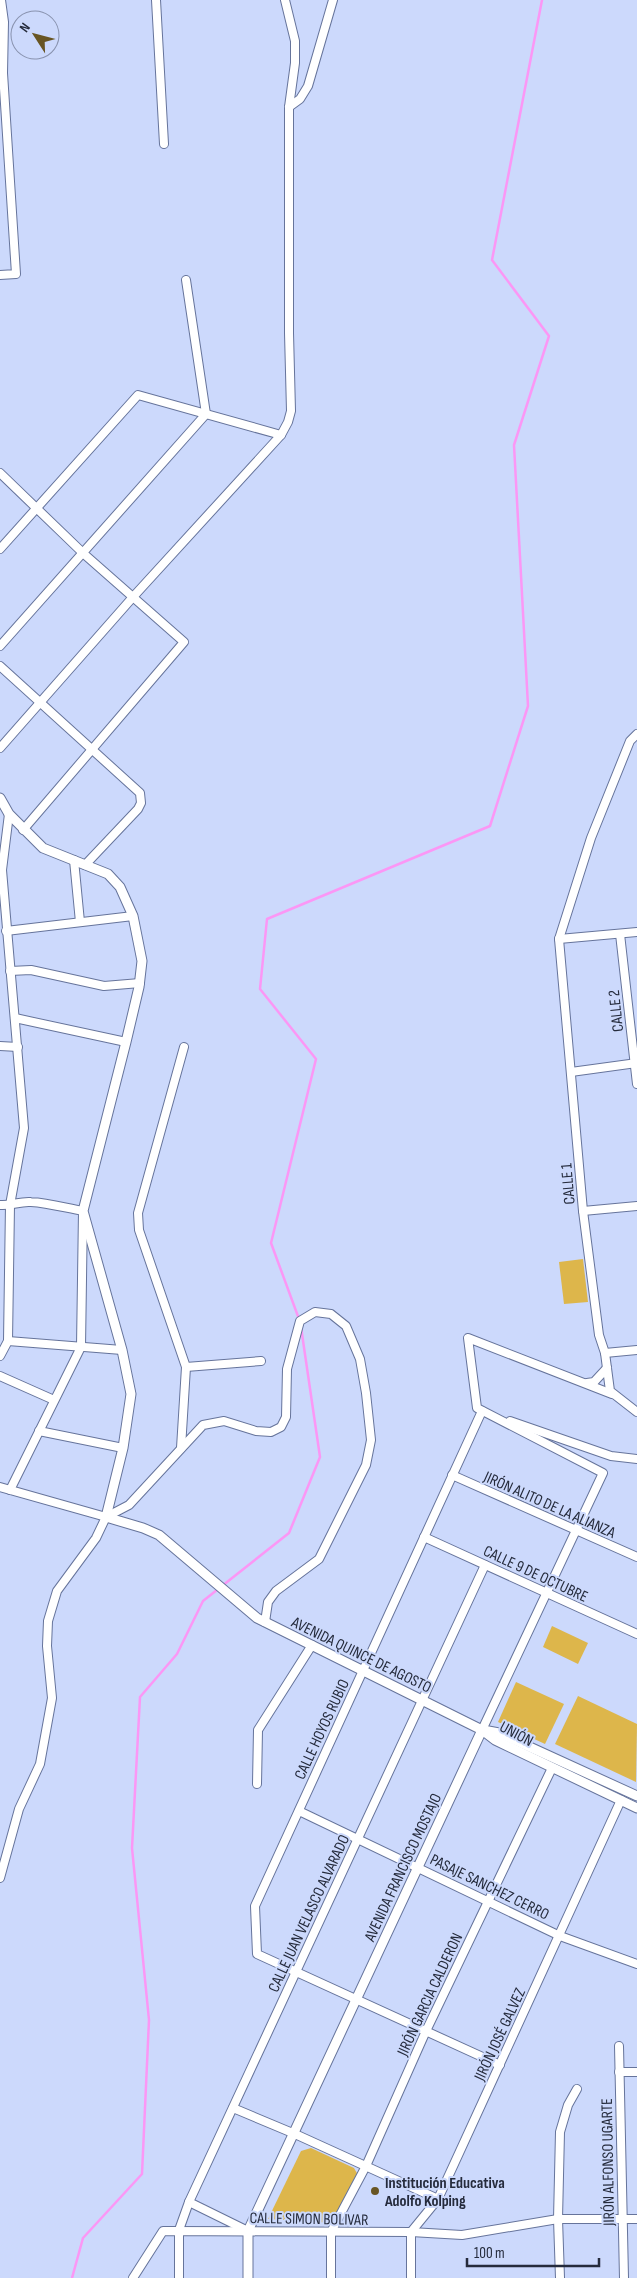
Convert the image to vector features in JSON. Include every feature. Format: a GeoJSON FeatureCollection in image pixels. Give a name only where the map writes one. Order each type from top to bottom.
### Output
{"type":"FeatureCollection","features":[{"type":"Feature","properties":{"kind":"street"},"geometry":{"type":"LineString","coordinates":[[0,275],[16,274],[3,74],[4,22],[2,0]]}},
{"type":"Feature","properties":{"kind":"street"},"geometry":{"type":"LineString","coordinates":[[156,0],[164,144]]}},
{"type":"Feature","properties":{"kind":"street"},"geometry":{"type":"LineString","coordinates":[[0,748],[133,597],[281,435],[288,422],[291,411],[289,106],[295,63],[295,41],[285,0]]}},
{"type":"Feature","properties":{"kind":"street"},"geometry":{"type":"LineString","coordinates":[[289,106],[300,99],[308,86],[332,0]]}},
{"type":"Feature","properties":{"kind":"street"},"geometry":{"type":"LineString","coordinates":[[0,646],[84,554],[206,414],[186,280]]}},
{"type":"Feature","properties":{"kind":"street"},"geometry":{"type":"LineString","coordinates":[[0,549],[138,395],[281,435]]}},
{"type":"Feature","properties":{"kind":"street"},"geometry":{"type":"LineString","coordinates":[[0,473],[84,554],[184,642],[23,830]]}},
{"type":"Feature","properties":{"kind":"street"},"geometry":{"type":"LineString","coordinates":[[0,666],[140,792],[141,803],[138,809],[85,865]]}},
{"type":"Feature","properties":{"kind":"street"},"geometry":{"type":"LineString","coordinates":[[637,734],[630,741],[591,838],[559,939],[637,932]]}},
{"type":"Feature","properties":{"kind":"street"},"geometry":{"type":"LineString","coordinates":[[0,798],[9,814],[43,848],[108,874],[120,887],[133,916],[142,961],[140,983],[83,1211],[81,1347],[10,1490]]}},
{"type":"Feature","properties":{"kind":"street"},"geometry":{"type":"LineString","coordinates":[[0,1356],[8,1341],[10,1205],[24,1128],[10,971],[4,947],[6,931],[2,852],[9,814]]}},
{"type":"Feature","properties":{"kind":"street"},"geometry":{"type":"LineString","coordinates":[[74,860],[80,922]]}},
{"type":"Feature","properties":{"kind":"street"},"geometry":{"type":"LineString","coordinates":[[6,931],[133,916]]}},
{"type":"Feature","properties":{"kind":"street","name":"CALLE 2"},"geometry":{"type":"LineString","coordinates":[[620,934],[637,1084]]}},
{"type":"Feature","properties":{"kind":"street","name":"CALLE 1"},"geometry":{"type":"LineString","coordinates":[[559,939],[584,1211],[599,1335],[605,1353],[612,1394]]}},
{"type":"Feature","properties":{"kind":"street"},"geometry":{"type":"LineString","coordinates":[[10,971],[31,970],[104,986],[140,983]]}},
{"type":"Feature","properties":{"kind":"street"},"geometry":{"type":"LineString","coordinates":[[15,1018],[126,1042]]}},
{"type":"Feature","properties":{"kind":"street"},"geometry":{"type":"LineString","coordinates":[[0,1046],[18,1047]]}},
{"type":"Feature","properties":{"kind":"street"},"geometry":{"type":"LineString","coordinates":[[181,1448],[186,1367],[139,1230],[138,1213],[184,1047]]}},
{"type":"Feature","properties":{"kind":"street"},"geometry":{"type":"LineString","coordinates":[[571,1072],[636,1063]]}},
{"type":"Feature","properties":{"kind":"street"},"geometry":{"type":"LineString","coordinates":[[0,1205],[10,1205],[21,1201],[83,1211]]}},
{"type":"Feature","properties":{"kind":"street"},"geometry":{"type":"LineString","coordinates":[[584,1211],[637,1206]]}},
{"type":"Feature","properties":{"kind":"street"},"geometry":{"type":"LineString","coordinates":[[0,1878],[19,1809],[40,1764],[52,1698],[47,1646],[48,1621],[56,1591],[96,1538],[106,1516],[123,1448],[131,1394],[122,1350],[83,1211]]}},
{"type":"Feature","properties":{"kind":"street"},"geometry":{"type":"LineString","coordinates":[[0,1487],[106,1516],[129,1505],[195,1432],[203,1426],[213,1422],[224,1421],[256,1431],[270,1432],[281,1427],[286,1416],[287,1368],[300,1321],[315,1312],[331,1314],[346,1326],[360,1359],[371,1440],[366,1465],[319,1559],[276,1591],[268,1602],[265,1622]]}},
{"type":"Feature","properties":{"kind":"street"},"geometry":{"type":"LineString","coordinates":[[637,1412],[612,1394],[468,1338],[477,1408],[611,1456],[637,1459]]}},
{"type":"Feature","properties":{"kind":"street"},"geometry":{"type":"LineString","coordinates":[[8,1341],[122,1350]]}},
{"type":"Feature","properties":{"kind":"street"},"geometry":{"type":"LineString","coordinates":[[605,1353],[637,1350]]}},
{"type":"Feature","properties":{"kind":"street"},"geometry":{"type":"LineString","coordinates":[[186,1367],[261,1361]]}},
{"type":"Feature","properties":{"kind":"street"},"geometry":{"type":"LineString","coordinates":[[585,1383],[594,1382],[607,1368]]}},
{"type":"Feature","properties":{"kind":"street"},"geometry":{"type":"LineString","coordinates":[[0,1376],[54,1400]]}},
{"type":"Feature","properties":{"kind":"street","name":"AVENIDA FRANCISCO MOSTAJO"},"geometry":{"type":"LineString","coordinates":[[248,2278],[248,2231],[603,1473],[482,1411]]}},
{"type":"Feature","properties":{"kind":"street","name":"CALLE HOYOS RUBIO"},"geometry":{"type":"LineString","coordinates":[[296,1973],[257,1954],[256,1906],[482,1411]]}},
{"type":"Feature","properties":{"kind":"street"},"geometry":{"type":"LineString","coordinates":[[39,1431],[123,1448]]}},
{"type":"Feature","properties":{"kind":"street","name":"JIRÓN ALITO DE LA ALIANZA"},"geometry":{"type":"LineString","coordinates":[[452,1475],[576,1530],[636,1554]]}},
{"type":"Feature","properties":{"kind":"street","name":"AVENIDA QUINCE DE AGOSTO"},"geometry":{"type":"LineString","coordinates":[[106,1516],[151,1530],[182,1553],[232,1597],[265,1622],[482,1730]]}},
{"type":"Feature","properties":{"kind":"street","name":"CALLE 9 DE OCTUBRE"},"geometry":{"type":"LineString","coordinates":[[424,1537],[637,1634]]}},
{"type":"Feature","properties":{"kind":"street","name":"CALLE JUAN VELASCO ALVARADO"},"geometry":{"type":"LineString","coordinates":[[179,2278],[179,2230],[189,2202],[485,1565]]}},
{"type":"Feature","properties":{"kind":"street"},"geometry":{"type":"LineString","coordinates":[[257,1784],[258,1730],[312,1645]]}},
{"type":"Feature","properties":{"kind":"street","name":"UNIÓN"},"geometry":{"type":"LineString","coordinates":[[482,1730],[495,1740],[637,1808]]}},
{"type":"Feature","properties":{"kind":"street","name":"UNIÓN"},"geometry":{"type":"LineString","coordinates":[[482,1730],[499,1733],[637,1796]]}},
{"type":"Feature","properties":{"kind":"street","name":"JIRÓN GARCIA CALDERON"},"geometry":{"type":"LineString","coordinates":[[330,2232],[366,2166],[426,2031],[552,1768]]}},
{"type":"Feature","properties":{"kind":"street","name":"JIRÓN JOSÉ GALVEZ"},"geometry":{"type":"LineString","coordinates":[[411,2232],[438,2199],[621,1800]]}},
{"type":"Feature","properties":{"kind":"street","name":"PASAJE SANCHEZ CERRO"},"geometry":{"type":"LineString","coordinates":[[299,1811],[560,1936],[637,1964]]}},
{"type":"Feature","properties":{"kind":"street"},"geometry":{"type":"LineString","coordinates":[[296,1973],[500,2065]]}},
{"type":"Feature","properties":{"kind":"street","name":"JIRÓN ALFONSO UGARTE"},"geometry":{"type":"LineString","coordinates":[[619,2046],[624,2278]]}},
{"type":"Feature","properties":{"kind":"street"},"geometry":{"type":"LineString","coordinates":[[619,2072],[637,2072]]}},
{"type":"Feature","properties":{"kind":"street"},"geometry":{"type":"LineString","coordinates":[[560,2278],[558,2219],[560,2132],[568,2105],[576,2089]]}},
{"type":"Feature","properties":{"kind":"street"},"geometry":{"type":"LineString","coordinates":[[233,2108],[438,2199]]}},
{"type":"Feature","properties":{"kind":"street"},"geometry":{"type":"LineString","coordinates":[[189,2202],[248,2231]]}},
{"type":"Feature","properties":{"kind":"street","name":"CALLE SIMON BOLIVAR"},"geometry":{"type":"LineString","coordinates":[[179,2230],[411,2232],[462,2235],[558,2219],[637,2219]]}},
{"type":"Feature","properties":{"kind":"street"},"geometry":{"type":"LineString","coordinates":[[133,2278],[163,2231],[179,2230]]}},
{"type":"Feature","properties":{"kind":"street"},"geometry":{"type":"LineString","coordinates":[[330,2232],[331,2278]]}},
{"type":"Feature","properties":{"kind":"street"},"geometry":{"type":"LineString","coordinates":[[411,2232],[411,2278]]}},
{"type":"Feature","properties":{"kind":"shaded area"},"geometry":{"type":"Polygon","coordinates":[[[583,1259],[588,1302],[564,1304],[559,1262],[583,1259]]]}},
{"type":"Feature","properties":{"kind":"shaded area"},"geometry":{"type":"Polygon","coordinates":[[[552,1626],[588,1643],[578,1664],[543,1647],[552,1626]]]}},
{"type":"Feature","properties":{"kind":"shaded area"},"geometry":{"type":"Polygon","coordinates":[[[516,1682],[564,1704],[545,1744],[498,1722],[516,1682]]]}},
{"type":"Feature","properties":{"kind":"shaded area"},"geometry":{"type":"Polygon","coordinates":[[[578,1696],[637,1724],[636,1782],[555,1744],[578,1696]]]}},
{"type":"Feature","properties":{"kind":"shaded area"},"geometry":{"type":"Polygon","coordinates":[[[311,2148],[354,2168],[358,2175],[333,2223],[268,2219],[301,2151],[311,2148]]]}},
{"type":"Feature","properties":{"kind":"waterway"},"geometry":{"type":"LineString","coordinates":[[299,1319],[271,1243],[316,1059],[260,989],[267,919],[490,826],[528,706],[514,445],[549,336],[492,260],[542,0]]}},
{"type":"Feature","properties":{"kind":"waterway"},"geometry":{"type":"LineString","coordinates":[[72,2278],[83,2238],[142,2174],[149,2020],[132,1848],[140,1697],[177,1654],[203,1601],[289,1533],[320,1457],[301,1327]]}},
{"type":"Feature","properties":{"kind":"place","name":"Institución Educativa Adolfo Kolping"},"geometry":{"type":"Point","coordinates":[375,2191]}}]}
